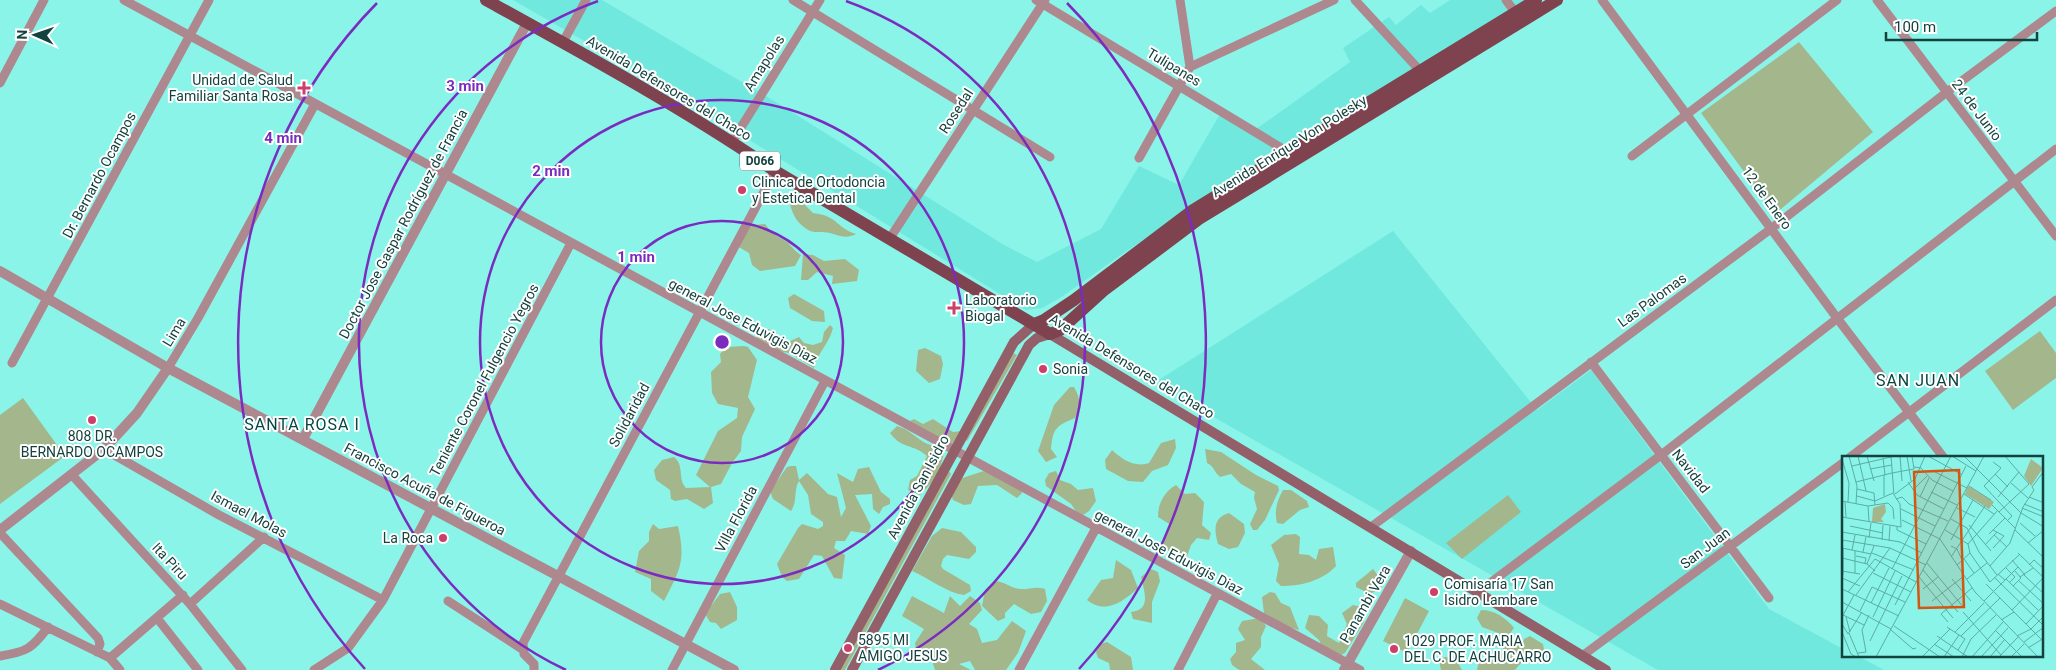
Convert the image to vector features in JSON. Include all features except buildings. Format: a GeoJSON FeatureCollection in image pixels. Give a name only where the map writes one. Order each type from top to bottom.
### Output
{"type":"FeatureCollection","features":[{"type":"Feature","properties":{"kind":"main road","name":"Avenida Defensores del Chaco"},"geometry":{"type":"LineString","coordinates":[[486,0],[562,42],[732,142],[775,171],[1034,324],[1606,670]]}},
{"type":"Feature","properties":{"kind":"main road","name":"Avenida Enrique Von Polesky"},"geometry":{"type":"LineString","coordinates":[[1519,17],[1536,0]]}},
{"type":"Feature","properties":{"kind":"main road","name":"Avenida Enrique Von Polesky"},"geometry":{"type":"LineString","coordinates":[[1034,324],[1044,320],[1074,300],[1193,210],[1291,156],[1519,17],[1556,0]]}},
{"type":"Feature","properties":{"kind":"main road","name":"Avenida Enrique Von Polesky"},"geometry":{"type":"LineString","coordinates":[[1050,334],[1060,330],[1103,291],[1163,245],[1291,156]]}},
{"type":"Feature","properties":{"kind":"main road","name":"Avenida San Isidro"},"geometry":{"type":"LineString","coordinates":[[835,670],[953,450],[1014,342],[1034,324]]}},
{"type":"Feature","properties":{"kind":"main road","name":"Avenida San Isidro"},"geometry":{"type":"LineString","coordinates":[[852,670],[1028,345],[1038,338],[1050,334]]}},
{"type":"Feature","properties":{"kind":"street"},"geometry":{"type":"LineString","coordinates":[[0,83],[44,0]]}},
{"type":"Feature","properties":{"kind":"street","name":"general Jose Eduvigis Diaz"},"geometry":{"type":"LineString","coordinates":[[124,0],[1218,594],[1346,667],[1360,670]]}},
{"type":"Feature","properties":{"kind":"street","name":"Dr. Bernardo Ocampos"},"geometry":{"type":"LineString","coordinates":[[12,363],[210,0]]}},
{"type":"Feature","properties":{"kind":"street"},"geometry":{"type":"LineString","coordinates":[[562,42],[586,0]]}},
{"type":"Feature","properties":{"kind":"street"},"geometry":{"type":"LineString","coordinates":[[794,0],[972,111],[1050,157]]}},
{"type":"Feature","properties":{"kind":"street","name":"Amapolas"},"geometry":{"type":"LineString","coordinates":[[732,142],[820,0]]}},
{"type":"Feature","properties":{"kind":"street"},"geometry":{"type":"LineString","coordinates":[[1180,0],[1190,67]]}},
{"type":"Feature","properties":{"kind":"street"},"geometry":{"type":"LineString","coordinates":[[1139,158],[1190,67],[1334,0]]}},
{"type":"Feature","properties":{"kind":"street"},"geometry":{"type":"LineString","coordinates":[[1355,0],[1423,75]]}},
{"type":"Feature","properties":{"kind":"street"},"geometry":{"type":"LineString","coordinates":[[1506,0],[1519,17]]}},
{"type":"Feature","properties":{"kind":"street","name":"12 de Enero"},"geometry":{"type":"LineString","coordinates":[[1602,0],[1837,318],[1911,412],[1943,456]]}},
{"type":"Feature","properties":{"kind":"street"},"geometry":{"type":"LineString","coordinates":[[1632,156],[1838,0]]}},
{"type":"Feature","properties":{"kind":"street","name":"24 de Junio"},"geometry":{"type":"LineString","coordinates":[[1877,0],[2056,236]]}},
{"type":"Feature","properties":{"kind":"street","name":"Tulipanes"},"geometry":{"type":"LineString","coordinates":[[1042,1],[1291,156]]}},
{"type":"Feature","properties":{"kind":"street","name":"Rosedal"},"geometry":{"type":"LineString","coordinates":[[890,238],[1042,1]]}},
{"type":"Feature","properties":{"kind":"street","name":"Las Palomas"},"geometry":{"type":"LineString","coordinates":[[1371,527],[1772,228],[1946,92],[2056,11]]}},
{"type":"Feature","properties":{"kind":"street","name":"Doctor Jose Gaspar Rodríguez de Francia"},"geometry":{"type":"LineString","coordinates":[[304,439],[527,23]]}},
{"type":"Feature","properties":{"kind":"street","name":"Lima"},"geometry":{"type":"LineString","coordinates":[[0,532],[104,449],[137,413],[168,368],[203,310],[315,104]]}},
{"type":"Feature","properties":{"kind":"street"},"geometry":{"type":"LineString","coordinates":[[1478,592],[1660,455],[2056,150]]}},
{"type":"Feature","properties":{"kind":"street","name":"Solidaridad"},"geometry":{"type":"LineString","coordinates":[[522,649],[523,643],[775,171]]}},
{"type":"Feature","properties":{"kind":"street","name":"Teniente Coronel Fulgencio Yegros"},"geometry":{"type":"LineString","coordinates":[[314,670],[348,648],[383,600],[571,243]]}},
{"type":"Feature","properties":{"kind":"street","name":"Francisco Acuña de Figueroa"},"geometry":{"type":"LineString","coordinates":[[0,271],[168,368],[734,670]]}},
{"type":"Feature","properties":{"kind":"street"},"geometry":{"type":"LineString","coordinates":[[1852,456],[2056,300]]}},
{"type":"Feature","properties":{"kind":"street","name":"Navidad"},"geometry":{"type":"LineString","coordinates":[[1591,362],[1731,546],[1768,598]]}},
{"type":"Feature","properties":{"kind":"street","name":"Villa Florida"},"geometry":{"type":"LineString","coordinates":[[672,670],[824,381]]}},
{"type":"Feature","properties":{"kind":"street","name":"Ismael Molas"},"geometry":{"type":"LineString","coordinates":[[104,449],[219,515],[383,600]]}},
{"type":"Feature","properties":{"kind":"street","name":"San Juan"},"geometry":{"type":"LineString","coordinates":[[1582,656],[1842,463]]}},
{"type":"Feature","properties":{"kind":"street","name":"Ita Piru"},"geometry":{"type":"LineString","coordinates":[[72,475],[190,604],[242,670]]}},
{"type":"Feature","properties":{"kind":"street"},"geometry":{"type":"LineString","coordinates":[[1019,670],[1096,528]]}},
{"type":"Feature","properties":{"kind":"street"},"geometry":{"type":"LineString","coordinates":[[0,532],[98,638],[100,644],[97,652]]}},
{"type":"Feature","properties":{"kind":"street"},"geometry":{"type":"LineString","coordinates":[[190,604],[264,537]]}},
{"type":"Feature","properties":{"kind":"street","name":"Panambi Vera"},"geometry":{"type":"LineString","coordinates":[[1346,667],[1411,551]]}},
{"type":"Feature","properties":{"kind":"street"},"geometry":{"type":"LineString","coordinates":[[1178,670],[1218,594]]}},
{"type":"Feature","properties":{"kind":"street"},"geometry":{"type":"LineString","coordinates":[[110,658],[182,595]]}},
{"type":"Feature","properties":{"kind":"street"},"geometry":{"type":"LineString","coordinates":[[448,601],[522,649],[534,664],[534,670]]}},
{"type":"Feature","properties":{"kind":"street"},"geometry":{"type":"LineString","coordinates":[[0,604],[110,658],[120,670]]}},
{"type":"Feature","properties":{"kind":"street"},"geometry":{"type":"LineString","coordinates":[[157,618],[198,670]]}},
{"type":"Feature","properties":{"kind":"street"},"geometry":{"type":"LineString","coordinates":[[0,656],[24,652],[38,641],[48,627]]}},
{"type":"Feature","properties":{"kind":"shaded area"},"geometry":{"type":"Polygon","coordinates":[[[513,0],[602,0],[771,99],[1004,245],[1037,262],[1101,229],[1139,166],[1179,185],[1220,114],[1252,132],[1350,62],[1343,48],[1389,17],[1396,25],[1421,5],[1430,13],[1450,0],[1528,0],[1330,120],[1128,250],[1063,296],[1042,308],[1026,310],[647,77],[513,0]]]}},
{"type":"Feature","properties":{"kind":"shaded area"},"geometry":{"type":"Polygon","coordinates":[[[1393,231],[1537,410],[1591,370],[1769,609],[1842,648],[1842,658],[1862,658],[1884,670],[1658,670],[1154,383],[1393,231]]]}},
{"type":"Feature","properties":{"kind":"green space"},"geometry":{"type":"Polygon","coordinates":[[[1799,42],[1873,132],[1775,214],[1701,113],[1799,42]]]}},
{"type":"Feature","properties":{"kind":"green space"},"geometry":{"type":"Polygon","coordinates":[[[790,204],[804,204],[813,213],[833,219],[844,229],[856,234],[843,237],[828,232],[810,231],[797,220],[790,204]]]}},
{"type":"Feature","properties":{"kind":"green space"},"geometry":{"type":"Polygon","coordinates":[[[765,224],[773,233],[787,242],[801,255],[795,266],[760,271],[752,265],[749,253],[737,246],[743,229],[765,224]]]}},
{"type":"Feature","properties":{"kind":"green space"},"geometry":{"type":"Polygon","coordinates":[[[803,254],[813,255],[824,261],[845,259],[859,270],[857,281],[832,284],[833,276],[817,272],[808,280],[801,280],[803,254]]]}},
{"type":"Feature","properties":{"kind":"green space"},"geometry":{"type":"Polygon","coordinates":[[[794,294],[824,311],[825,322],[812,321],[790,308],[788,298],[794,294]]]}},
{"type":"Feature","properties":{"kind":"green space"},"geometry":{"type":"Polygon","coordinates":[[[830,325],[833,328],[831,334],[814,368],[789,353],[773,350],[756,340],[758,329],[769,329],[786,343],[799,337],[804,343],[813,345],[822,342],[824,332],[830,325]]]}},
{"type":"Feature","properties":{"kind":"green space"},"geometry":{"type":"Polygon","coordinates":[[[2040,331],[2056,353],[2056,378],[2013,410],[1985,371],[2040,331]]]}},
{"type":"Feature","properties":{"kind":"green space"},"geometry":{"type":"Polygon","coordinates":[[[726,347],[748,347],[757,360],[748,397],[755,409],[742,437],[741,451],[721,484],[711,487],[713,503],[704,509],[687,499],[675,501],[671,499],[670,490],[656,480],[654,470],[662,460],[674,457],[679,464],[683,484],[686,488],[710,487],[696,475],[718,431],[737,418],[738,408],[718,404],[712,393],[711,372],[721,362],[720,354],[726,347]]]}},
{"type":"Feature","properties":{"kind":"green space"},"geometry":{"type":"Polygon","coordinates":[[[925,348],[941,356],[943,364],[940,379],[929,383],[916,371],[918,350],[925,348]]]}},
{"type":"Feature","properties":{"kind":"green space"},"geometry":{"type":"Polygon","coordinates":[[[1013,353],[1017,355],[967,441],[966,440],[1013,353]]]}},
{"type":"Feature","properties":{"kind":"green space"},"geometry":{"type":"Polygon","coordinates":[[[1070,387],[1074,387],[1078,395],[1078,410],[1075,418],[1064,423],[1054,432],[1051,449],[1057,457],[1046,462],[1038,451],[1054,405],[1070,387]]]}},
{"type":"Feature","properties":{"kind":"green space"},"geometry":{"type":"Polygon","coordinates":[[[23,398],[65,456],[0,504],[0,415],[23,398]]]}},
{"type":"Feature","properties":{"kind":"green space"},"geometry":{"type":"Polygon","coordinates":[[[914,419],[923,424],[933,419],[953,432],[962,431],[951,446],[946,445],[910,421],[914,419]]]}},
{"type":"Feature","properties":{"kind":"green space"},"geometry":{"type":"Polygon","coordinates":[[[897,426],[907,430],[925,443],[938,448],[944,453],[938,476],[920,495],[908,490],[910,480],[917,476],[927,456],[894,438],[890,433],[897,426]]]}},
{"type":"Feature","properties":{"kind":"green space"},"geometry":{"type":"Polygon","coordinates":[[[1175,439],[1176,448],[1168,465],[1152,471],[1143,482],[1128,481],[1106,469],[1105,460],[1112,450],[1129,462],[1144,464],[1149,463],[1161,443],[1175,439]]]}},
{"type":"Feature","properties":{"kind":"green space"},"geometry":{"type":"Polygon","coordinates":[[[1205,449],[1221,452],[1256,475],[1278,486],[1279,490],[1265,520],[1257,530],[1253,530],[1250,524],[1257,509],[1254,498],[1255,492],[1241,484],[1231,474],[1220,477],[1207,463],[1205,449]]]}},
{"type":"Feature","properties":{"kind":"green space"},"geometry":{"type":"Polygon","coordinates":[[[796,466],[799,480],[807,473],[828,494],[837,497],[841,517],[846,508],[837,473],[853,482],[858,469],[869,467],[881,492],[890,499],[890,504],[883,507],[879,514],[873,509],[872,494],[855,495],[871,526],[868,534],[851,531],[845,541],[836,541],[834,548],[845,555],[842,579],[834,578],[822,556],[814,555],[799,579],[787,581],[782,577],[777,564],[798,528],[802,524],[818,529],[823,526],[823,522],[811,514],[808,495],[799,481],[791,511],[773,499],[770,491],[787,467],[796,466]]]}},
{"type":"Feature","properties":{"kind":"green space"},"geometry":{"type":"Polygon","coordinates":[[[949,471],[951,474],[845,670],[840,670],[949,471]]]}},
{"type":"Feature","properties":{"kind":"green space"},"geometry":{"type":"Polygon","coordinates":[[[984,471],[1020,488],[1022,493],[1017,498],[997,485],[978,486],[971,504],[964,505],[953,500],[950,492],[959,479],[984,471]]]}},
{"type":"Feature","properties":{"kind":"green space"},"geometry":{"type":"Polygon","coordinates":[[[1056,471],[1060,480],[1071,484],[1078,490],[1093,488],[1096,501],[1089,511],[1080,517],[1071,504],[1046,486],[1045,480],[1049,473],[1056,471]]]}},
{"type":"Feature","properties":{"kind":"green space"},"geometry":{"type":"Polygon","coordinates":[[[1176,485],[1185,494],[1195,493],[1204,502],[1202,525],[1211,533],[1209,540],[1197,538],[1191,545],[1186,559],[1178,563],[1172,553],[1164,548],[1163,538],[1171,525],[1158,517],[1159,507],[1163,498],[1176,485]]]}},
{"type":"Feature","properties":{"kind":"green space"},"geometry":{"type":"Polygon","coordinates":[[[1283,490],[1291,490],[1307,501],[1309,507],[1300,510],[1283,524],[1277,523],[1276,510],[1283,490]]]}},
{"type":"Feature","properties":{"kind":"green space"},"geometry":{"type":"Polygon","coordinates":[[[1508,495],[1521,512],[1462,559],[1446,543],[1508,495]]]}},
{"type":"Feature","properties":{"kind":"green space"},"geometry":{"type":"Polygon","coordinates":[[[1229,513],[1244,524],[1245,533],[1238,547],[1229,549],[1218,544],[1216,525],[1220,518],[1229,513]]]}},
{"type":"Feature","properties":{"kind":"green space"},"geometry":{"type":"Polygon","coordinates":[[[653,524],[659,529],[678,526],[680,538],[681,557],[678,573],[664,601],[651,591],[651,579],[635,572],[639,551],[649,541],[649,532],[653,524]]]}},
{"type":"Feature","properties":{"kind":"green space"},"geometry":{"type":"Polygon","coordinates":[[[942,528],[961,532],[976,547],[976,552],[969,559],[947,555],[943,559],[941,566],[970,585],[971,591],[964,595],[951,591],[912,571],[932,536],[942,528]]]}},
{"type":"Feature","properties":{"kind":"green space"},"geometry":{"type":"Polygon","coordinates":[[[1296,534],[1300,537],[1299,554],[1309,555],[1316,560],[1319,549],[1333,547],[1336,566],[1311,582],[1281,586],[1276,581],[1279,564],[1271,545],[1284,535],[1296,534]]]}},
{"type":"Feature","properties":{"kind":"green space"},"geometry":{"type":"Polygon","coordinates":[[[1116,560],[1131,570],[1138,588],[1114,605],[1100,606],[1087,600],[1101,580],[1113,578],[1116,560]]]}},
{"type":"Feature","properties":{"kind":"green space"},"geometry":{"type":"Polygon","coordinates":[[[1151,569],[1158,572],[1160,581],[1152,602],[1152,623],[1133,619],[1131,612],[1142,608],[1144,604],[1145,594],[1141,577],[1151,569]]]}},
{"type":"Feature","properties":{"kind":"green space"},"geometry":{"type":"Polygon","coordinates":[[[1373,569],[1383,582],[1381,588],[1370,594],[1356,587],[1356,583],[1373,569]]]}},
{"type":"Feature","properties":{"kind":"green space"},"geometry":{"type":"Polygon","coordinates":[[[994,581],[1018,589],[1045,589],[1047,601],[1041,612],[1031,614],[1014,604],[1005,613],[1005,618],[998,621],[982,606],[985,590],[994,581]]]}},
{"type":"Feature","properties":{"kind":"green space"},"geometry":{"type":"Polygon","coordinates":[[[730,592],[737,607],[737,620],[721,629],[716,623],[710,622],[705,614],[720,594],[730,592]]]}},
{"type":"Feature","properties":{"kind":"green space"},"geometry":{"type":"Polygon","coordinates":[[[1270,592],[1275,593],[1281,603],[1290,607],[1299,630],[1280,625],[1264,613],[1262,597],[1270,592]]]}},
{"type":"Feature","properties":{"kind":"green space"},"geometry":{"type":"Polygon","coordinates":[[[912,596],[944,613],[950,596],[960,606],[970,596],[980,603],[982,610],[969,624],[977,629],[982,643],[997,640],[1012,621],[1026,631],[1018,653],[1006,670],[975,670],[970,661],[959,664],[971,670],[935,670],[930,655],[916,650],[915,643],[924,629],[902,616],[912,596]]]}},
{"type":"Feature","properties":{"kind":"green space"},"geometry":{"type":"Polygon","coordinates":[[[1405,598],[1429,611],[1407,653],[1383,641],[1405,598]]]}},
{"type":"Feature","properties":{"kind":"green space"},"geometry":{"type":"Polygon","coordinates":[[[1353,605],[1363,607],[1364,622],[1345,653],[1341,655],[1322,647],[1319,640],[1305,628],[1309,615],[1319,616],[1328,625],[1327,636],[1339,643],[1347,624],[1342,613],[1353,605]]]}},
{"type":"Feature","properties":{"kind":"green space"},"geometry":{"type":"Polygon","coordinates":[[[1481,610],[1491,611],[1500,615],[1514,628],[1509,635],[1501,636],[1501,634],[1482,627],[1477,618],[1481,610]]]}},
{"type":"Feature","properties":{"kind":"green space"},"geometry":{"type":"Polygon","coordinates":[[[1260,618],[1266,626],[1261,637],[1261,647],[1251,659],[1265,670],[1239,670],[1232,665],[1230,659],[1236,652],[1236,643],[1245,640],[1238,629],[1242,621],[1260,618]]]}},
{"type":"Feature","properties":{"kind":"green space"},"geometry":{"type":"Polygon","coordinates":[[[1530,636],[1543,644],[1544,650],[1535,663],[1525,660],[1524,654],[1521,663],[1515,670],[1477,670],[1479,661],[1503,653],[1503,642],[1520,639],[1522,645],[1524,639],[1530,636]]]}},
{"type":"Feature","properties":{"kind":"green space"},"geometry":{"type":"Polygon","coordinates":[[[1107,642],[1131,657],[1133,670],[1110,670],[1109,663],[1098,658],[1096,652],[1100,644],[1107,642]]]}},
{"type":"Feature","properties":{"kind":"green space"},"geometry":{"type":"Polygon","coordinates":[[[1445,657],[1455,658],[1462,670],[1441,670],[1439,660],[1445,657]]]}},
{"type":"Feature","properties":{"kind":"place","name":"Unidad de Salud Familiar Santa Rosa"},"geometry":{"type":"Point","coordinates":[304,88]}},
{"type":"Feature","properties":{"kind":"place","name":"Clinica de Ortodoncia y Estetica Dental"},"geometry":{"type":"Point","coordinates":[742,190]}},
{"type":"Feature","properties":{"kind":"place","name":"Laboratorio Biogal"},"geometry":{"type":"Point","coordinates":[954,308]}},
{"type":"Feature","properties":{"kind":"place","name":"Sonia"},"geometry":{"type":"Point","coordinates":[1043,369]}},
{"type":"Feature","properties":{"kind":"place","name":"808 DR. BERNARDO OCAMPOS"},"geometry":{"type":"Point","coordinates":[92,420]}},
{"type":"Feature","properties":{"kind":"place","name":"La Roca"},"geometry":{"type":"Point","coordinates":[443,538]}},
{"type":"Feature","properties":{"kind":"place","name":"Comisaría 17 San Isidro Lambare"},"geometry":{"type":"Point","coordinates":[1434,592]}},
{"type":"Feature","properties":{"kind":"place","name":"5895 MI AMIGO JESUS"},"geometry":{"type":"Point","coordinates":[848,648]}},
{"type":"Feature","properties":{"kind":"place","name":"1029 PROF. MARIA DEL C. DE ACHUCARRO"},"geometry":{"type":"Point","coordinates":[1394,649]}},
{"type":"Feature","properties":{"kind":"district","name":"SAN JUAN"},"geometry":{"type":"Point","coordinates":[1918,380]}},
{"type":"Feature","properties":{"kind":"district","name":"SANTA ROSA I"},"geometry":{"type":"Point","coordinates":[302,424]}}]}
